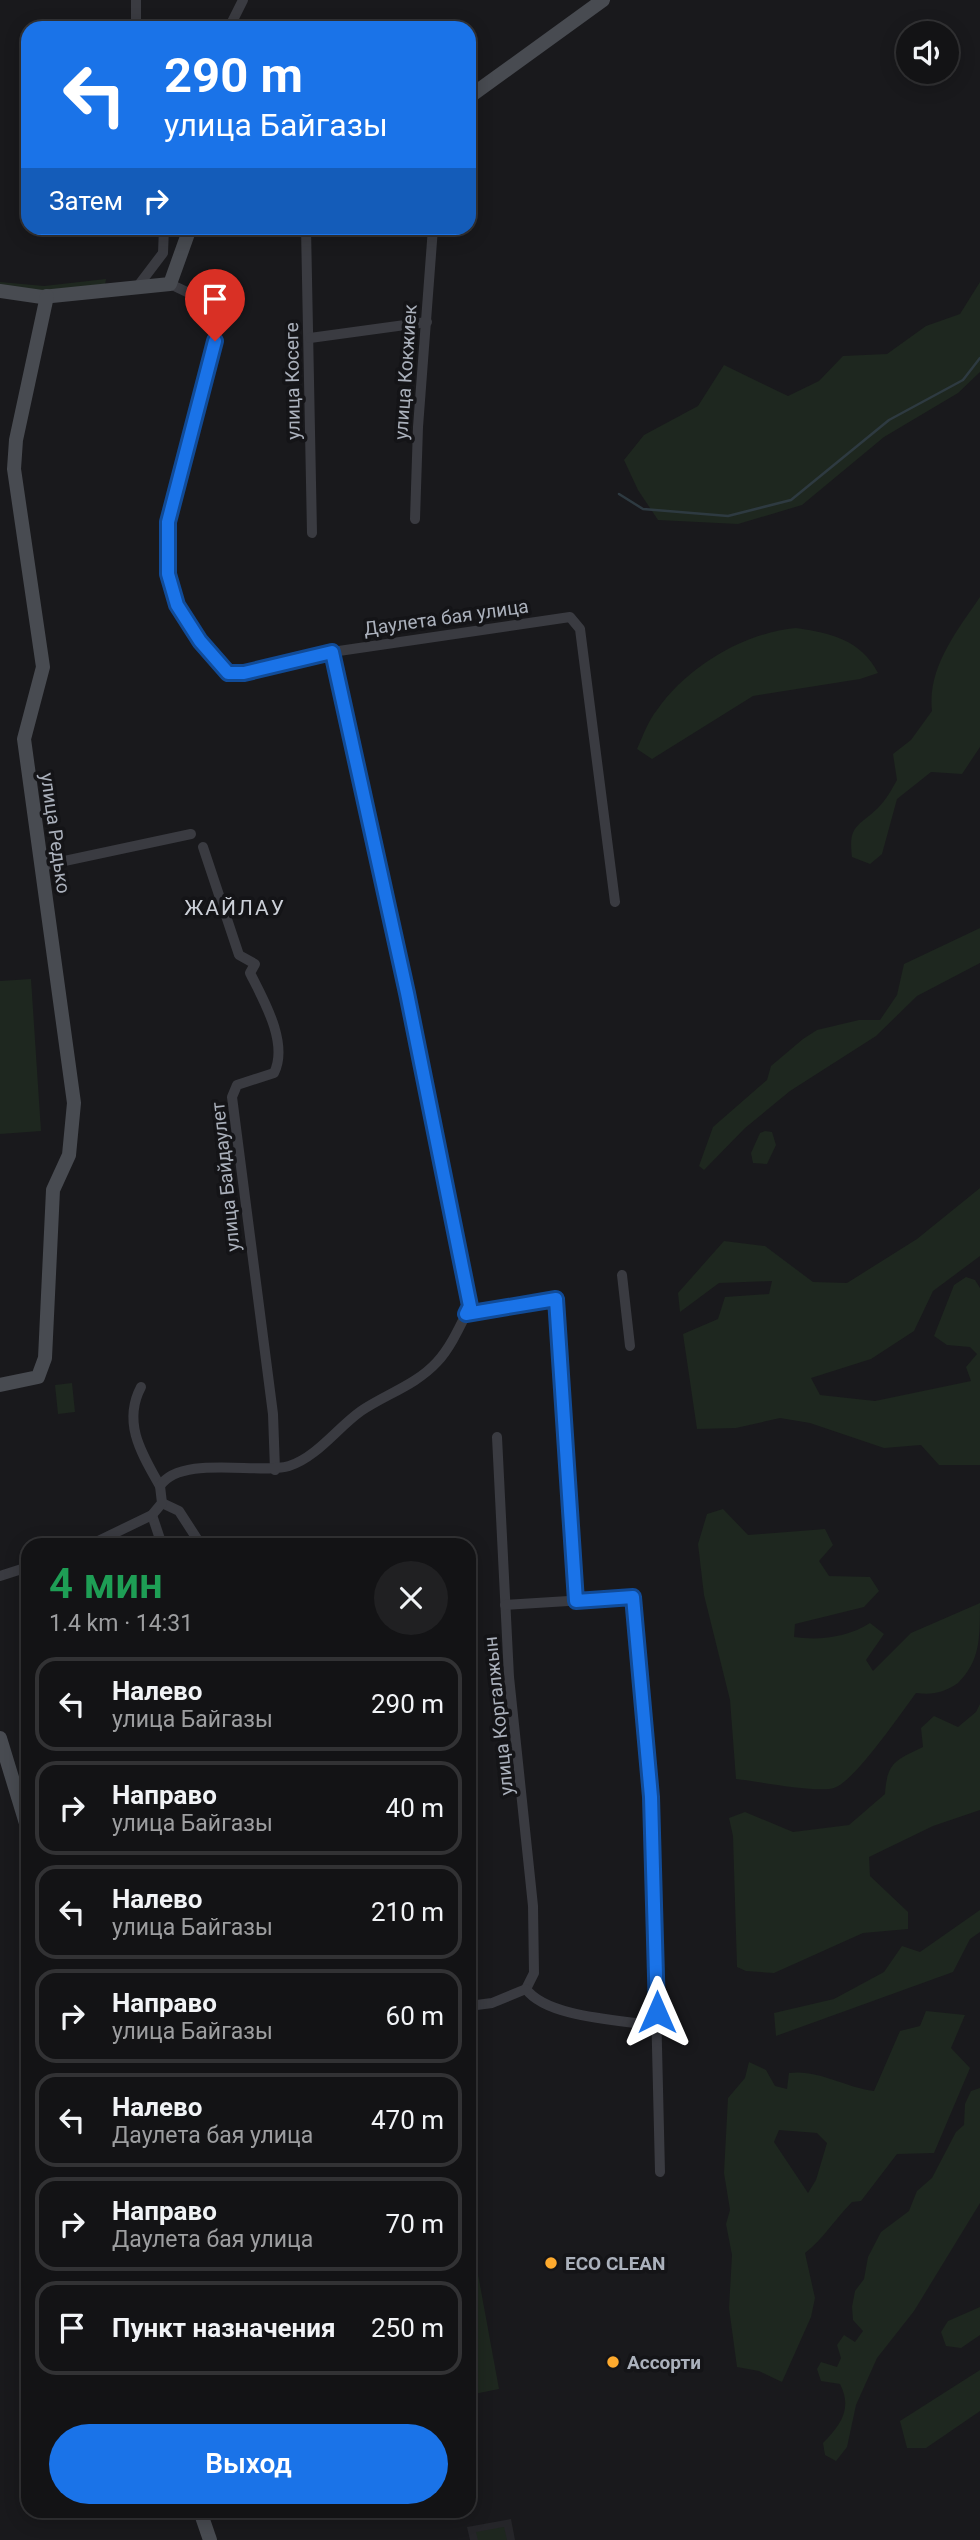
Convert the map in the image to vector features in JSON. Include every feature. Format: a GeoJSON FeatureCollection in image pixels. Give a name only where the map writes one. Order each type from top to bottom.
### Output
{"type":"FeatureCollection","features":[{"type":"Feature","properties":{"kind":"street"},"geometry":{"type":"LineString","coordinates":[[136,0],[136,21]]}},
{"type":"Feature","properties":{"kind":"street"},"geometry":{"type":"LineString","coordinates":[[232,21],[243,0]]}},
{"type":"Feature","properties":{"kind":"street"},"geometry":{"type":"LineString","coordinates":[[476,92],[603,0]]}},
{"type":"Feature","properties":{"kind":"street"},"geometry":{"type":"LineString","coordinates":[[138,286],[163,253],[164,235]]}},
{"type":"Feature","properties":{"kind":"street"},"geometry":{"type":"LineString","coordinates":[[0,291],[47,296],[170,284],[188,235]]}},
{"type":"Feature","properties":{"kind":"street","name":"улица Косеге"},"geometry":{"type":"LineString","coordinates":[[306,235],[312,533]]}},
{"type":"Feature","properties":{"kind":"street","name":"улица Кокжиек"},"geometry":{"type":"LineString","coordinates":[[415,519],[418,427],[433,235]]}},
{"type":"Feature","properties":{"kind":"street","name":"Даулета бая улица"},"geometry":{"type":"LineString","coordinates":[[170,284],[208,302],[217,321],[168,522],[168,574],[177,605],[200,641],[228,673],[244,673],[332,652],[569,617],[580,629],[615,902]]}},
{"type":"Feature","properties":{"kind":"street","name":"улица Редько"},"geometry":{"type":"LineString","coordinates":[[0,1385],[38,1377],[45,1358],[53,1190],[69,1155],[74,1102],[24,738],[43,667],[14,469],[16,440],[47,296]]}},
{"type":"Feature","properties":{"kind":"street"},"geometry":{"type":"LineString","coordinates":[[310,338],[427,322]]}},
{"type":"Feature","properties":{"kind":"street"},"geometry":{"type":"LineString","coordinates":[[160,1486],[174,1476],[205,1468],[231,1465],[275,1470],[292,1465],[362,1410],[428,1371],[440,1360],[470,1306],[407,993],[332,652]]}},
{"type":"Feature","properties":{"kind":"street"},"geometry":{"type":"LineString","coordinates":[[41,866],[191,834]]}},
{"type":"Feature","properties":{"kind":"street","name":"улица Байдаулет"},"geometry":{"type":"LineString","coordinates":[[203,847],[239,955],[255,964],[250,973],[275,1024],[277,1067],[274,1073],[237,1086],[232,1097],[273,1414],[275,1470]]}},
{"type":"Feature","properties":{"kind":"street"},"geometry":{"type":"LineString","coordinates":[[622,1275],[631,1346]]}},
{"type":"Feature","properties":{"kind":"street"},"geometry":{"type":"LineString","coordinates":[[466,1314],[556,1299],[576,1601]]}},
{"type":"Feature","properties":{"kind":"street"},"geometry":{"type":"LineString","coordinates":[[104,1538],[152,1515],[162,1503],[160,1486],[140,1453],[133,1429],[133,1402],[141,1387]]}},
{"type":"Feature","properties":{"kind":"street","name":"улица Коргалжын"},"geometry":{"type":"LineString","coordinates":[[497,1437],[509,1677],[533,1906],[534,1973],[526,1989]]}},
{"type":"Feature","properties":{"kind":"street"},"geometry":{"type":"LineString","coordinates":[[162,1503],[179,1511],[196,1538]]}},
{"type":"Feature","properties":{"kind":"street"},"geometry":{"type":"LineString","coordinates":[[152,1515],[160,1538]]}},
{"type":"Feature","properties":{"kind":"street"},"geometry":{"type":"LineString","coordinates":[[0,1576],[21,1569]]}},
{"type":"Feature","properties":{"kind":"street"},"geometry":{"type":"LineString","coordinates":[[505,1605],[633,1597],[651,1797],[660,2172]]}},
{"type":"Feature","properties":{"kind":"street"},"geometry":{"type":"LineString","coordinates":[[0,1738],[21,1807]]}},
{"type":"Feature","properties":{"kind":"street"},"geometry":{"type":"LineString","coordinates":[[476,2005],[492,2003],[526,1989],[534,2000],[561,2011],[657,2026]]}},
{"type":"Feature","properties":{"kind":"street"},"geometry":{"type":"LineString","coordinates":[[202,2518],[210,2540]]}},
{"type":"Feature","properties":{"kind":"shaded area"},"geometry":{"type":"Polygon","coordinates":[[[106,279],[105,285],[43,293],[0,289],[0,282],[44,286],[106,279]]]}},
{"type":"Feature","properties":{"kind":"shaded area"},"geometry":{"type":"Polygon","coordinates":[[[980,282],[980,372],[958,393],[884,437],[802,505],[738,524],[658,520],[638,490],[624,460],[644,435],[698,406],[724,365],[788,396],[819,381],[843,356],[887,354],[926,326],[960,314],[980,282]]]}},
{"type":"Feature","properties":{"kind":"shaded area"},"geometry":{"type":"Polygon","coordinates":[[[980,597],[980,747],[962,774],[931,772],[897,799],[882,854],[870,864],[852,857],[853,832],[881,805],[897,780],[893,754],[911,740],[932,711],[934,680],[939,665],[953,637],[980,597]]]}},
{"type":"Feature","properties":{"kind":"shaded area"},"geometry":{"type":"Polygon","coordinates":[[[796,628],[821,632],[844,640],[863,653],[878,673],[860,679],[753,696],[652,759],[637,749],[648,724],[669,694],[700,666],[756,637],[796,628]]]}},
{"type":"Feature","properties":{"kind":"shaded area"},"geometry":{"type":"Polygon","coordinates":[[[980,928],[980,963],[917,996],[876,1036],[790,1091],[745,1128],[704,1170],[699,1166],[713,1127],[767,1080],[771,1066],[817,1030],[859,1020],[880,1020],[897,995],[904,964],[980,928]]]}},
{"type":"Feature","properties":{"kind":"shaded area"},"geometry":{"type":"Polygon","coordinates":[[[31,979],[41,1131],[0,1134],[0,981],[31,979]]]}},
{"type":"Feature","properties":{"kind":"shaded area"},"geometry":{"type":"Polygon","coordinates":[[[772,1132],[776,1145],[767,1164],[753,1163],[751,1153],[760,1133],[772,1132]]]}},
{"type":"Feature","properties":{"kind":"shaded area"},"geometry":{"type":"Polygon","coordinates":[[[980,1188],[980,1256],[933,1291],[914,1331],[871,1359],[811,1378],[820,1395],[875,1401],[971,1381],[966,1367],[977,1354],[970,1347],[947,1345],[934,1336],[954,1285],[966,1277],[975,1280],[980,1288],[980,1465],[939,1465],[921,1445],[884,1448],[810,1423],[780,1418],[736,1428],[697,1429],[683,1334],[718,1319],[725,1297],[769,1294],[772,1281],[719,1283],[680,1312],[678,1293],[724,1241],[765,1246],[813,1282],[847,1283],[917,1239],[980,1188]]]}},
{"type":"Feature","properties":{"kind":"shaded area"},"geometry":{"type":"Polygon","coordinates":[[[72,1383],[75,1412],[58,1414],[55,1385],[72,1383]]]}},
{"type":"Feature","properties":{"kind":"shaded area"},"geometry":{"type":"Polygon","coordinates":[[[723,1509],[748,1535],[825,1529],[833,1545],[819,1561],[829,1576],[870,1577],[879,1591],[864,1607],[795,1624],[794,1637],[834,1637],[870,1623],[884,1634],[866,1660],[873,1671],[911,1633],[980,1603],[980,1628],[975,1658],[965,1675],[958,1683],[943,1691],[916,1693],[854,1773],[834,1788],[801,1788],[736,1779],[730,1700],[704,1595],[698,1544],[707,1514],[723,1509]]]}},
{"type":"Feature","properties":{"kind":"shaded area"},"geometry":{"type":"Polygon","coordinates":[[[980,1704],[980,1810],[933,1826],[869,1857],[870,1876],[908,1912],[908,1929],[863,1933],[774,1973],[746,1971],[737,1967],[733,1836],[729,1818],[745,1812],[793,1832],[849,1825],[885,1794],[888,1775],[895,1763],[923,1747],[921,1728],[934,1716],[958,1727],[976,1712],[980,1704]]]}},
{"type":"Feature","properties":{"kind":"shaded area"},"geometry":{"type":"Polygon","coordinates":[[[980,1910],[980,1932],[970,1939],[953,1972],[776,2036],[774,2013],[834,1999],[884,1972],[902,1946],[920,1952],[980,1910]]]}},
{"type":"Feature","properties":{"kind":"shaded area"},"geometry":{"type":"Polygon","coordinates":[[[926,2011],[965,2015],[951,2048],[970,2068],[934,2153],[897,2154],[861,2201],[852,2202],[805,2253],[815,2298],[811,2317],[782,2382],[759,2371],[737,2367],[729,2308],[732,2255],[726,2224],[730,2210],[724,2173],[728,2098],[745,2078],[749,2062],[766,2070],[775,2086],[787,2089],[789,2073],[800,2072],[874,2091],[900,2031],[920,2026],[926,2011]],[[779,2130],[774,2142],[808,2193],[816,2180],[827,2143],[817,2133],[779,2130]]]}},
{"type":"Feature","properties":{"kind":"shaded area"},"geometry":{"type":"Polygon","coordinates":[[[980,2088],[980,2203],[914,2311],[877,2358],[856,2405],[847,2447],[836,2461],[825,2455],[823,2443],[843,2416],[844,2393],[840,2384],[821,2381],[817,2369],[821,2362],[837,2367],[841,2358],[837,2345],[844,2335],[855,2342],[863,2331],[853,2320],[852,2307],[855,2291],[864,2279],[868,2257],[881,2232],[909,2211],[917,2191],[932,2178],[956,2132],[964,2125],[965,2104],[971,2091],[980,2088]]]}},
{"type":"Feature","properties":{"kind":"shaded area"},"geometry":{"type":"Polygon","coordinates":[[[476,2263],[499,2389],[476,2394],[476,2263]]]}},
{"type":"Feature","properties":{"kind":"shaded area"},"geometry":{"type":"Polygon","coordinates":[[[980,2307],[980,2335],[961,2348],[946,2346],[941,2332],[948,2321],[980,2307]]]}},
{"type":"Feature","properties":{"kind":"shaded area"},"geometry":{"type":"Polygon","coordinates":[[[980,2370],[980,2411],[926,2448],[907,2448],[900,2421],[980,2370]]]}},
{"type":"Feature","properties":{"kind":"shaded area"},"geometry":{"type":"Polygon","coordinates":[[[511,2519],[515,2540],[470,2540],[467,2527],[511,2519]]]}},
{"type":"Feature","properties":{"kind":"shaded area"},"geometry":{"type":"Polygon","coordinates":[[[504,2527],[507,2540],[478,2540],[476,2532],[504,2527]]]}},
{"type":"Feature","properties":{"kind":"waterway"},"geometry":{"type":"LineString","coordinates":[[619,494],[643,509],[728,516],[791,500],[889,420],[963,380],[980,358]]}},
{"type":"Feature","properties":{"kind":"place","name":"ECO CLEAN"},"geometry":{"type":"Point","coordinates":[551,2263]}},
{"type":"Feature","properties":{"kind":"place","name":"Ассорти"},"geometry":{"type":"Point","coordinates":[613,2362]}},
{"type":"Feature","properties":{"kind":"district","name":"ЖАЙЛАУ"},"geometry":{"type":"Point","coordinates":[235,908]}},
{"type":"Feature","properties":{"kind":"route"},"geometry":{"type":"LineString","coordinates":[[215,341],[168,522],[168,574],[177,605],[200,641],[228,673],[244,673],[332,652],[407,993],[470,1306],[466,1314],[556,1299],[576,1601],[633,1597],[651,1797],[657,2012]]}}]}
